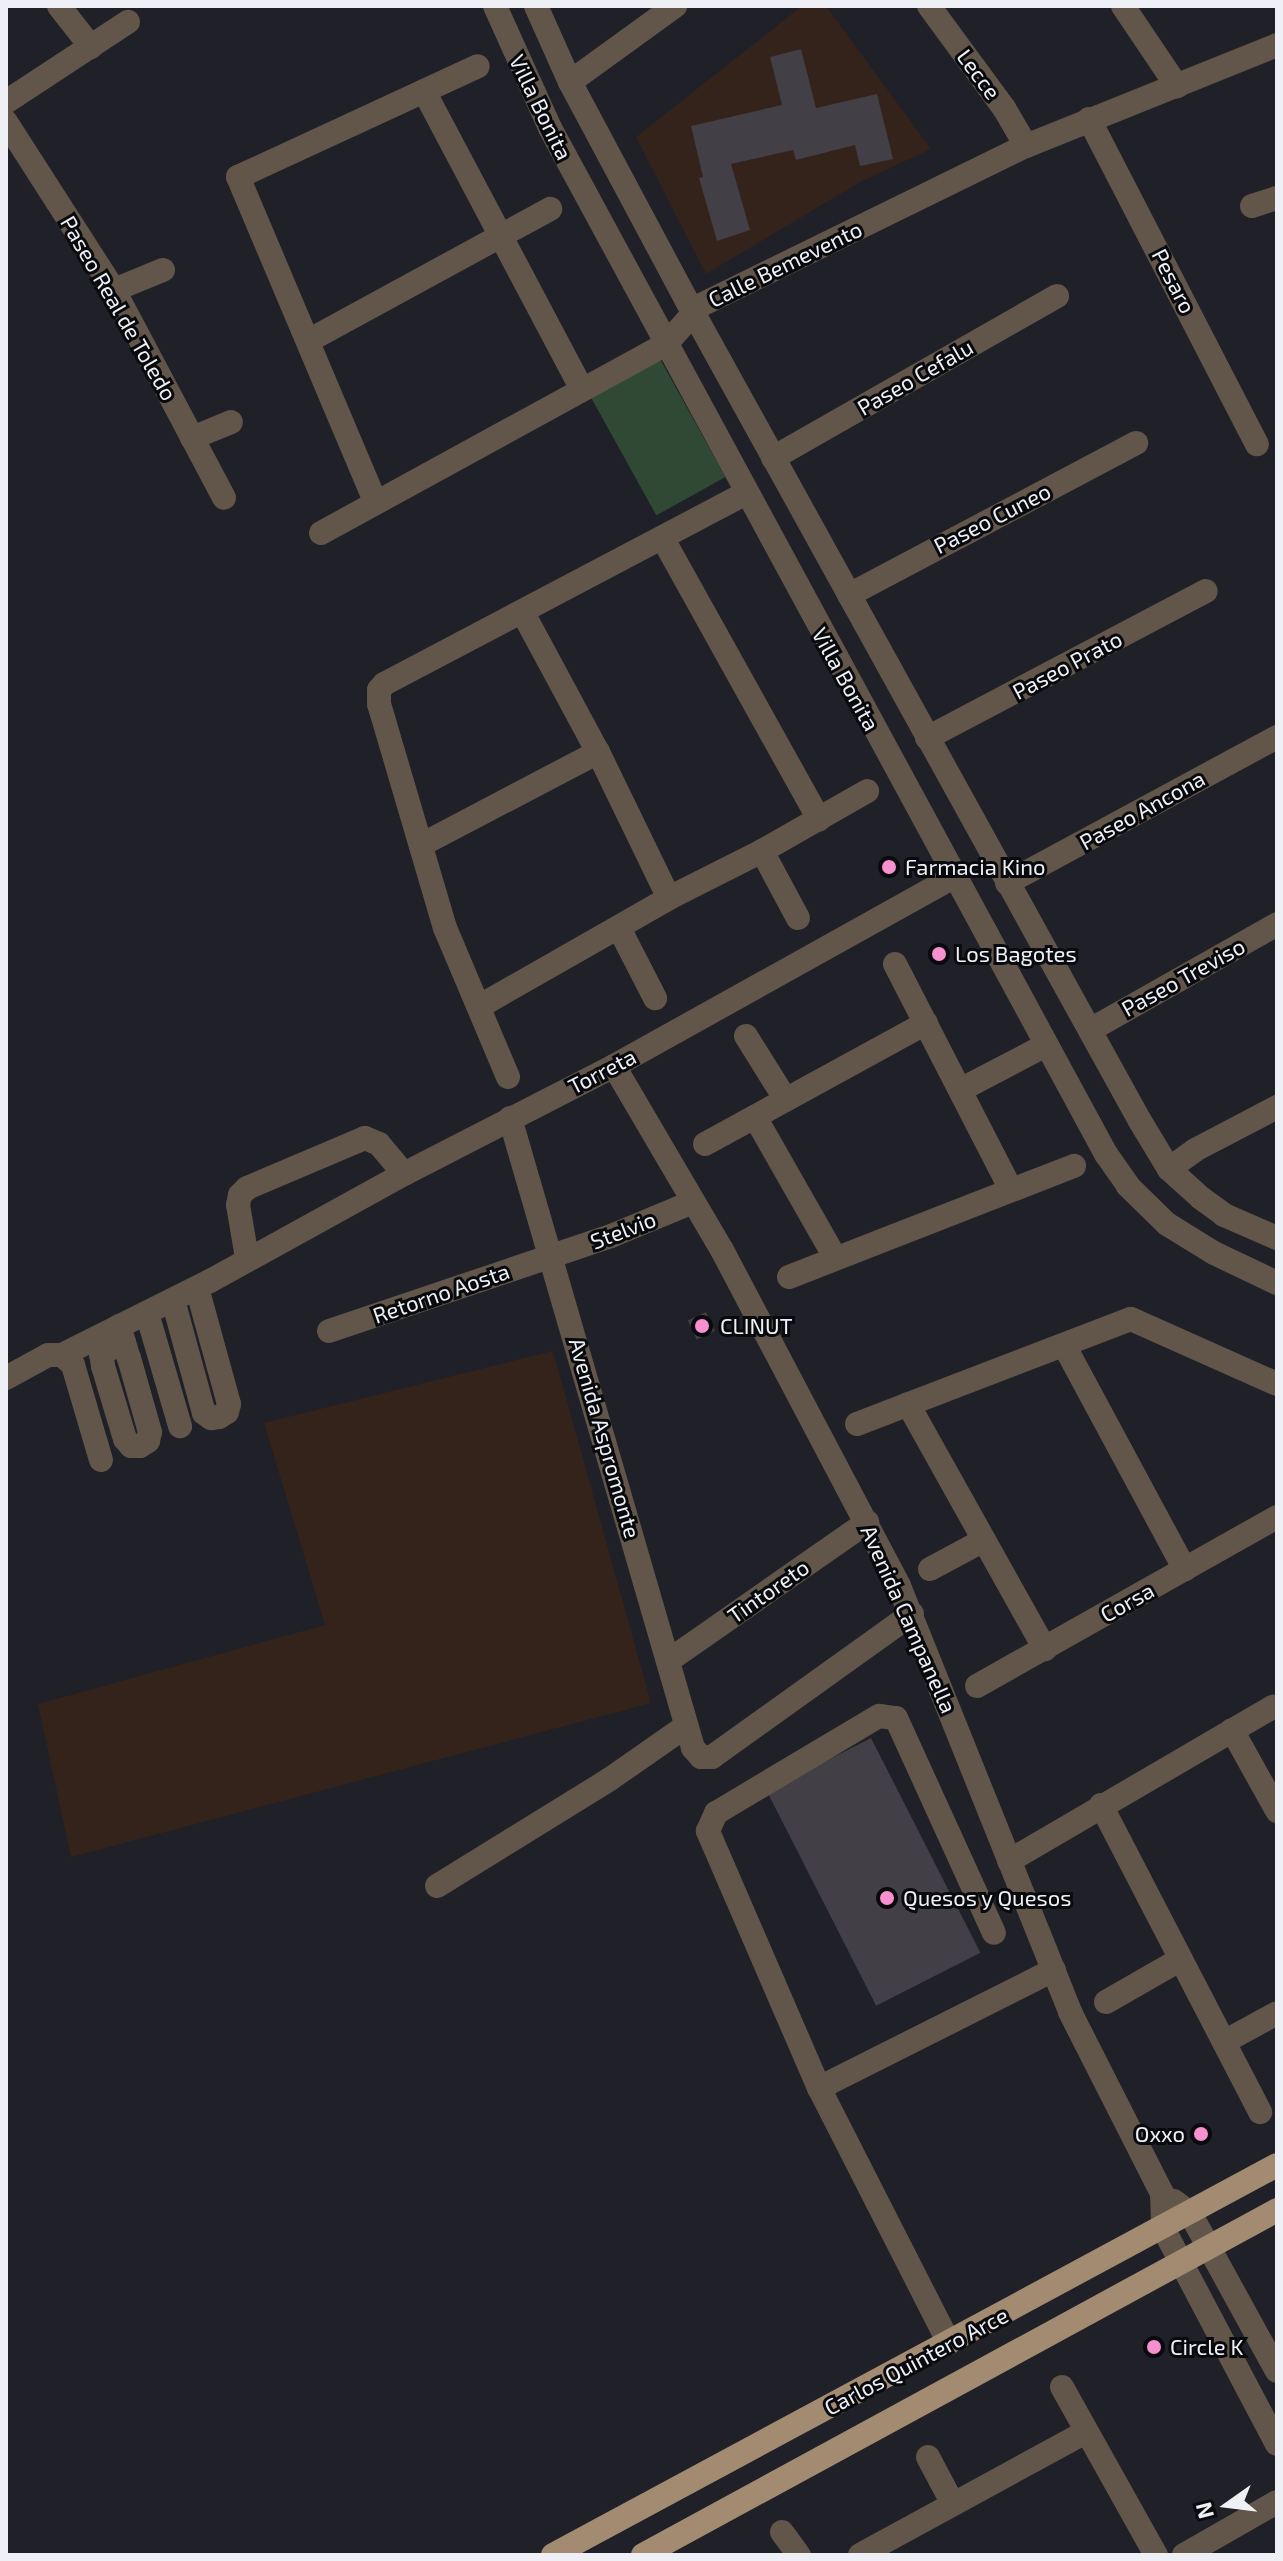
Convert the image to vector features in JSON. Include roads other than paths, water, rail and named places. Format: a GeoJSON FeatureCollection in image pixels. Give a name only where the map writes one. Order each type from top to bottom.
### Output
{"type":"FeatureCollection","features":[{"type":"Feature","properties":{"kind":"main road","name":"Carlos Quintero Arce"},"geometry":{"type":"LineString","coordinates":[[553,2555],[1277,2165]]}},
{"type":"Feature","properties":{"kind":"main road","name":"Carlos Quintero Arce"},"geometry":{"type":"LineString","coordinates":[[643,2555],[1277,2210]]}},
{"type":"Feature","properties":{"kind":"main road"},"geometry":{"type":"LineString","coordinates":[[740,2455],[757,2493]]}},
{"type":"Feature","properties":{"kind":"street"},"geometry":{"type":"LineString","coordinates":[[59,6],[91,47]]}},
{"type":"Feature","properties":{"kind":"street","name":"Villa Bonita"},"geometry":{"type":"LineString","coordinates":[[495,6],[550,128],[745,494],[1106,1154],[1146,1206],[1167,1224],[1214,1253],[1277,1283]]}},
{"type":"Feature","properties":{"kind":"street","name":"Villa Bonita"},"geometry":{"type":"LineString","coordinates":[[536,6],[570,82],[693,312],[1007,883],[1169,1169],[1224,1215],[1277,1238]]}},
{"type":"Feature","properties":{"kind":"street"},"geometry":{"type":"LineString","coordinates":[[570,82],[675,6]]}},
{"type":"Feature","properties":{"kind":"street","name":"Lecce"},"geometry":{"type":"LineString","coordinates":[[929,6],[1004,108],[1026,146]]}},
{"type":"Feature","properties":{"kind":"street"},"geometry":{"type":"LineString","coordinates":[[1123,6],[1177,86]]}},
{"type":"Feature","properties":{"kind":"street"},"geometry":{"type":"LineString","coordinates":[[6,102],[128,22]]}},
{"type":"Feature","properties":{"kind":"street","name":"Calle Bemevento"},"geometry":{"type":"LineString","coordinates":[[321,533],[666,344],[693,312],[1026,146],[1277,45]]}},
{"type":"Feature","properties":{"kind":"street"},"geometry":{"type":"LineString","coordinates":[[375,501],[238,175],[478,66]]}},
{"type":"Feature","properties":{"kind":"street"},"geometry":{"type":"LineString","coordinates":[[424,91],[582,389]]}},
{"type":"Feature","properties":{"kind":"street","name":"Pesaro"},"geometry":{"type":"LineString","coordinates":[[1089,119],[1257,444]]}},
{"type":"Feature","properties":{"kind":"street","name":"Paseo Real de Toledo"},"geometry":{"type":"LineString","coordinates":[[6,122],[114,290],[224,498]]}},
{"type":"Feature","properties":{"kind":"street"},"geometry":{"type":"LineString","coordinates":[[1252,206],[1277,198]]}},
{"type":"Feature","properties":{"kind":"street"},"geometry":{"type":"LineString","coordinates":[[308,341],[550,209]]}},
{"type":"Feature","properties":{"kind":"street"},"geometry":{"type":"LineString","coordinates":[[114,290],[163,270]]}},
{"type":"Feature","properties":{"kind":"street","name":"Paseo Cefalu"},"geometry":{"type":"LineString","coordinates":[[773,458],[1057,296]]}},
{"type":"Feature","properties":{"kind":"street"},"geometry":{"type":"LineString","coordinates":[[192,438],[231,422]]}},
{"type":"Feature","properties":{"kind":"street","name":"Paseo Cuneo"},"geometry":{"type":"LineString","coordinates":[[849,595],[1136,443]]}},
{"type":"Feature","properties":{"kind":"street"},"geometry":{"type":"LineString","coordinates":[[508,1077],[445,928],[379,704],[379,690],[384,684],[745,494]]}},
{"type":"Feature","properties":{"kind":"street"},"geometry":{"type":"LineString","coordinates":[[663,539],[819,819]]}},
{"type":"Feature","properties":{"kind":"street","name":"Paseo Prato"},"geometry":{"type":"LineString","coordinates":[[927,738],[1206,591]]}},
{"type":"Feature","properties":{"kind":"street"},"geometry":{"type":"LineString","coordinates":[[523,613],[598,752],[669,898]]}},
{"type":"Feature","properties":{"kind":"street","name":"Paseo Ancona"},"geometry":{"type":"LineString","coordinates":[[1007,883],[1277,737]]}},
{"type":"Feature","properties":{"kind":"street"},"geometry":{"type":"LineString","coordinates":[[421,845],[598,752]]}},
{"type":"Feature","properties":{"kind":"street"},"geometry":{"type":"LineString","coordinates":[[480,1006],[669,898],[762,851],[867,791]]}},
{"type":"Feature","properties":{"kind":"street"},"geometry":{"type":"LineString","coordinates":[[762,851],[798,918]]}},
{"type":"Feature","properties":{"kind":"street","name":"Torreta"},"geometry":{"type":"LineString","coordinates":[[6,1378],[48,1355],[62,1355],[122,1334],[147,1313],[247,1258],[614,1066],[954,877]]}},
{"type":"Feature","properties":{"kind":"street","name":"Paseo Treviso"},"geometry":{"type":"LineString","coordinates":[[1090,1030],[1277,924]]}},
{"type":"Feature","properties":{"kind":"street"},"geometry":{"type":"LineString","coordinates":[[619,928],[655,998]]}},
{"type":"Feature","properties":{"kind":"street"},"geometry":{"type":"LineString","coordinates":[[895,964],[962,1089],[1010,1188]]}},
{"type":"Feature","properties":{"kind":"street"},"geometry":{"type":"LineString","coordinates":[[705,1144],[926,1023]]}},
{"type":"Feature","properties":{"kind":"street"},"geometry":{"type":"LineString","coordinates":[[746,1036],[786,1100]]}},
{"type":"Feature","properties":{"kind":"street"},"geometry":{"type":"LineString","coordinates":[[962,1089],[1046,1045]]}},
{"type":"Feature","properties":{"kind":"street","name":"Avenida Campanella"},"geometry":{"type":"LineString","coordinates":[[614,1066],[693,1202],[867,1522],[912,1614],[1070,2012],[1162,2193],[1163,2228]]}},
{"type":"Feature","properties":{"kind":"street"},"geometry":{"type":"LineString","coordinates":[[1169,1169],[1195,1150],[1277,1107]]}},
{"type":"Feature","properties":{"kind":"street"},"geometry":{"type":"LineString","coordinates":[[755,1117],[836,1259]]}},
{"type":"Feature","properties":{"kind":"street","name":"Avenida Aspromonte"},"geometry":{"type":"LineString","coordinates":[[510,1118],[553,1256],[693,1748],[701,1757],[712,1757],[912,1614]]}},
{"type":"Feature","properties":{"kind":"street"},"geometry":{"type":"LineString","coordinates":[[247,1258],[238,1205],[240,1195],[247,1188],[365,1138],[379,1144],[404,1174]]}},
{"type":"Feature","properties":{"kind":"street"},"geometry":{"type":"LineString","coordinates":[[789,1277],[1010,1188],[1074,1166]]}},
{"type":"Feature","properties":{"kind":"street","name":"Stelvio"},"geometry":{"type":"LineString","coordinates":[[553,1256],[693,1202]]}},
{"type":"Feature","properties":{"kind":"street","name":"Retorno Aosta"},"geometry":{"type":"LineString","coordinates":[[329,1331],[553,1256]]}},
{"type":"Feature","properties":{"kind":"street"},"geometry":{"type":"LineString","coordinates":[[173,1300],[204,1413],[211,1418],[219,1417],[227,1412],[229,1404],[197,1288]]}},
{"type":"Feature","properties":{"kind":"street"},"geometry":{"type":"LineString","coordinates":[[147,1313],[180,1426]]}},
{"type":"Feature","properties":{"kind":"street"},"geometry":{"type":"LineString","coordinates":[[857,1424],[1131,1319],[1277,1384]]}},
{"type":"Feature","properties":{"kind":"street"},"geometry":{"type":"LineString","coordinates":[[1064,1345],[1185,1570]]}},
{"type":"Feature","properties":{"kind":"street"},"geometry":{"type":"LineString","coordinates":[[62,1355],[73,1365],[101,1460]]}},
{"type":"Feature","properties":{"kind":"street"},"geometry":{"type":"LineString","coordinates":[[908,1404],[1045,1649]]}},
{"type":"Feature","properties":{"kind":"street","name":"Corsa"},"geometry":{"type":"LineString","coordinates":[[977,1686],[1277,1517]]}},
{"type":"Feature","properties":{"kind":"street","name":"Tintoreto"},"geometry":{"type":"LineString","coordinates":[[668,1661],[867,1522]]}},
{"type":"Feature","properties":{"kind":"street"},"geometry":{"type":"LineString","coordinates":[[930,1569],[984,1540]]}},
{"type":"Feature","properties":{"kind":"street"},"geometry":{"type":"LineString","coordinates":[[1009,1861],[1273,1707]]}},
{"type":"Feature","properties":{"kind":"street"},"geometry":{"type":"LineString","coordinates":[[949,2343],[819,2088],[709,1840],[708,1831],[716,1813],[879,1716],[896,1718],[994,1933]]}},
{"type":"Feature","properties":{"kind":"street"},"geometry":{"type":"LineString","coordinates":[[437,1886],[610,1779],[686,1726]]}},
{"type":"Feature","properties":{"kind":"street"},"geometry":{"type":"LineString","coordinates":[[1232,1730],[1277,1811]]}},
{"type":"Feature","properties":{"kind":"street"},"geometry":{"type":"LineString","coordinates":[[1101,1805],[1260,2112]]}},
{"type":"Feature","properties":{"kind":"street"},"geometry":{"type":"LineString","coordinates":[[1106,2002],[1181,1959]]}},
{"type":"Feature","properties":{"kind":"street"},"geometry":{"type":"LineString","coordinates":[[819,2088],[1054,1970]]}},
{"type":"Feature","properties":{"kind":"street"},"geometry":{"type":"LineString","coordinates":[[1224,2042],[1277,2013]]}},
{"type":"Feature","properties":{"kind":"street","name":"Avenida Campanella"},"geometry":{"type":"LineString","coordinates":[[1162,2193],[1190,2213]]}},
{"type":"Feature","properties":{"kind":"street"},"geometry":{"type":"LineString","coordinates":[[1190,2213],[1277,2371]]}},
{"type":"Feature","properties":{"kind":"street"},"geometry":{"type":"LineString","coordinates":[[1163,2228],[1277,2444]]}},
{"type":"Feature","properties":{"kind":"street"},"geometry":{"type":"LineString","coordinates":[[1062,2387],[1156,2555]]}},
{"type":"Feature","properties":{"kind":"street"},"geometry":{"type":"LineString","coordinates":[[860,2555],[1086,2432]]}},
{"type":"Feature","properties":{"kind":"street"},"geometry":{"type":"LineString","coordinates":[[928,2457],[953,2504]]}},
{"type":"Feature","properties":{"kind":"street"},"geometry":{"type":"LineString","coordinates":[[1184,2555],[1277,2502]]}},
{"type":"Feature","properties":{"kind":"street"},"geometry":{"type":"LineString","coordinates":[[782,2532],[799,2555]]}},
{"type":"Feature","properties":{"kind":"place","name":"Farmacia Kino"},"geometry":{"type":"Point","coordinates":[889,867]}},
{"type":"Feature","properties":{"kind":"place","name":"Los Bagotes"},"geometry":{"type":"Point","coordinates":[939,954]}},
{"type":"Feature","properties":{"kind":"place","name":"CLINUT"},"geometry":{"type":"Point","coordinates":[702,1326]}},
{"type":"Feature","properties":{"kind":"place","name":"Quesos y Quesos"},"geometry":{"type":"Point","coordinates":[887,1898]}},
{"type":"Feature","properties":{"kind":"place","name":"Oxxo"},"geometry":{"type":"Point","coordinates":[1201,2134]}},
{"type":"Feature","properties":{"kind":"place","name":"Circle K"},"geometry":{"type":"Point","coordinates":[1154,2347]}}]}
